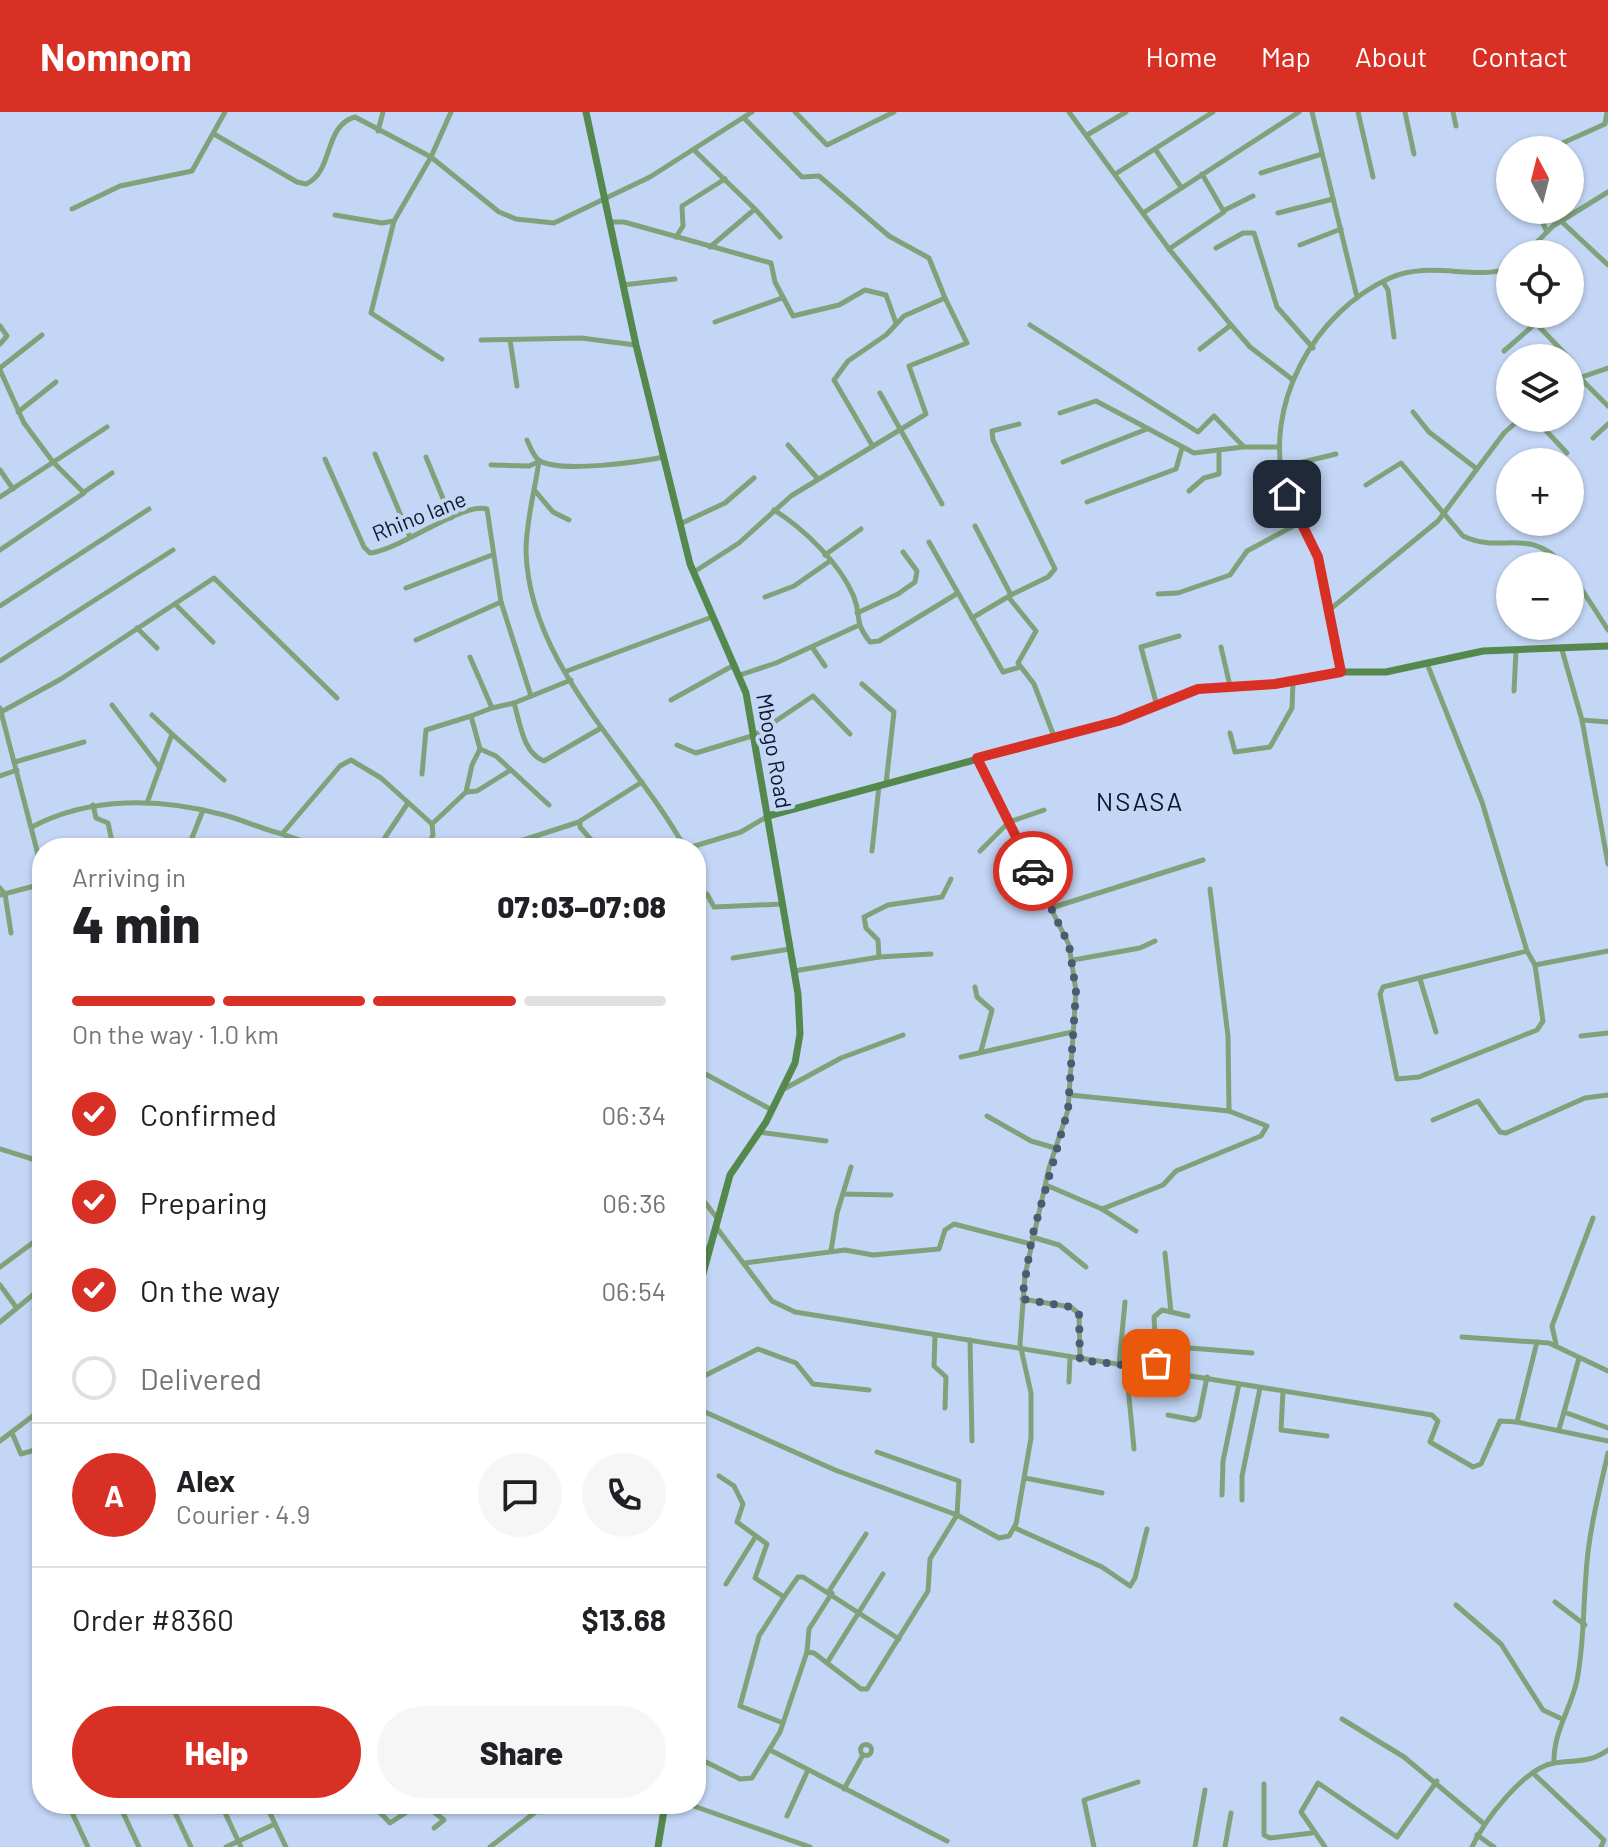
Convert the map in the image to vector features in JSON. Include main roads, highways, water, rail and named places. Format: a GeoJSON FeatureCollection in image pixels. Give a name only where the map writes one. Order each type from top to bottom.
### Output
{"type":"FeatureCollection","features":[{"type":"Feature","properties":{"kind":"main road","name":"Mbogo Road"},"geometry":{"type":"LineString","coordinates":[[586,112],[636,345],[679,524],[693,572],[740,675],[755,735],[794,971],[800,1034],[795,1063],[772,1110],[730,1175],[706,1258]]}},
{"type":"Feature","properties":{"kind":"main road"},"geometry":{"type":"LineString","coordinates":[[768,816],[1055,739],[1157,706],[1198,689],[1341,672],[1375,673],[1428,666],[1473,653],[1608,646]]}},
{"type":"Feature","properties":{"kind":"main road"},"geometry":{"type":"LineString","coordinates":[[658,1847],[663,1814]]}},
{"type":"Feature","properties":{"kind":"district","name":"NSASA"},"geometry":{"type":"Point","coordinates":[1140,802]}}]}
